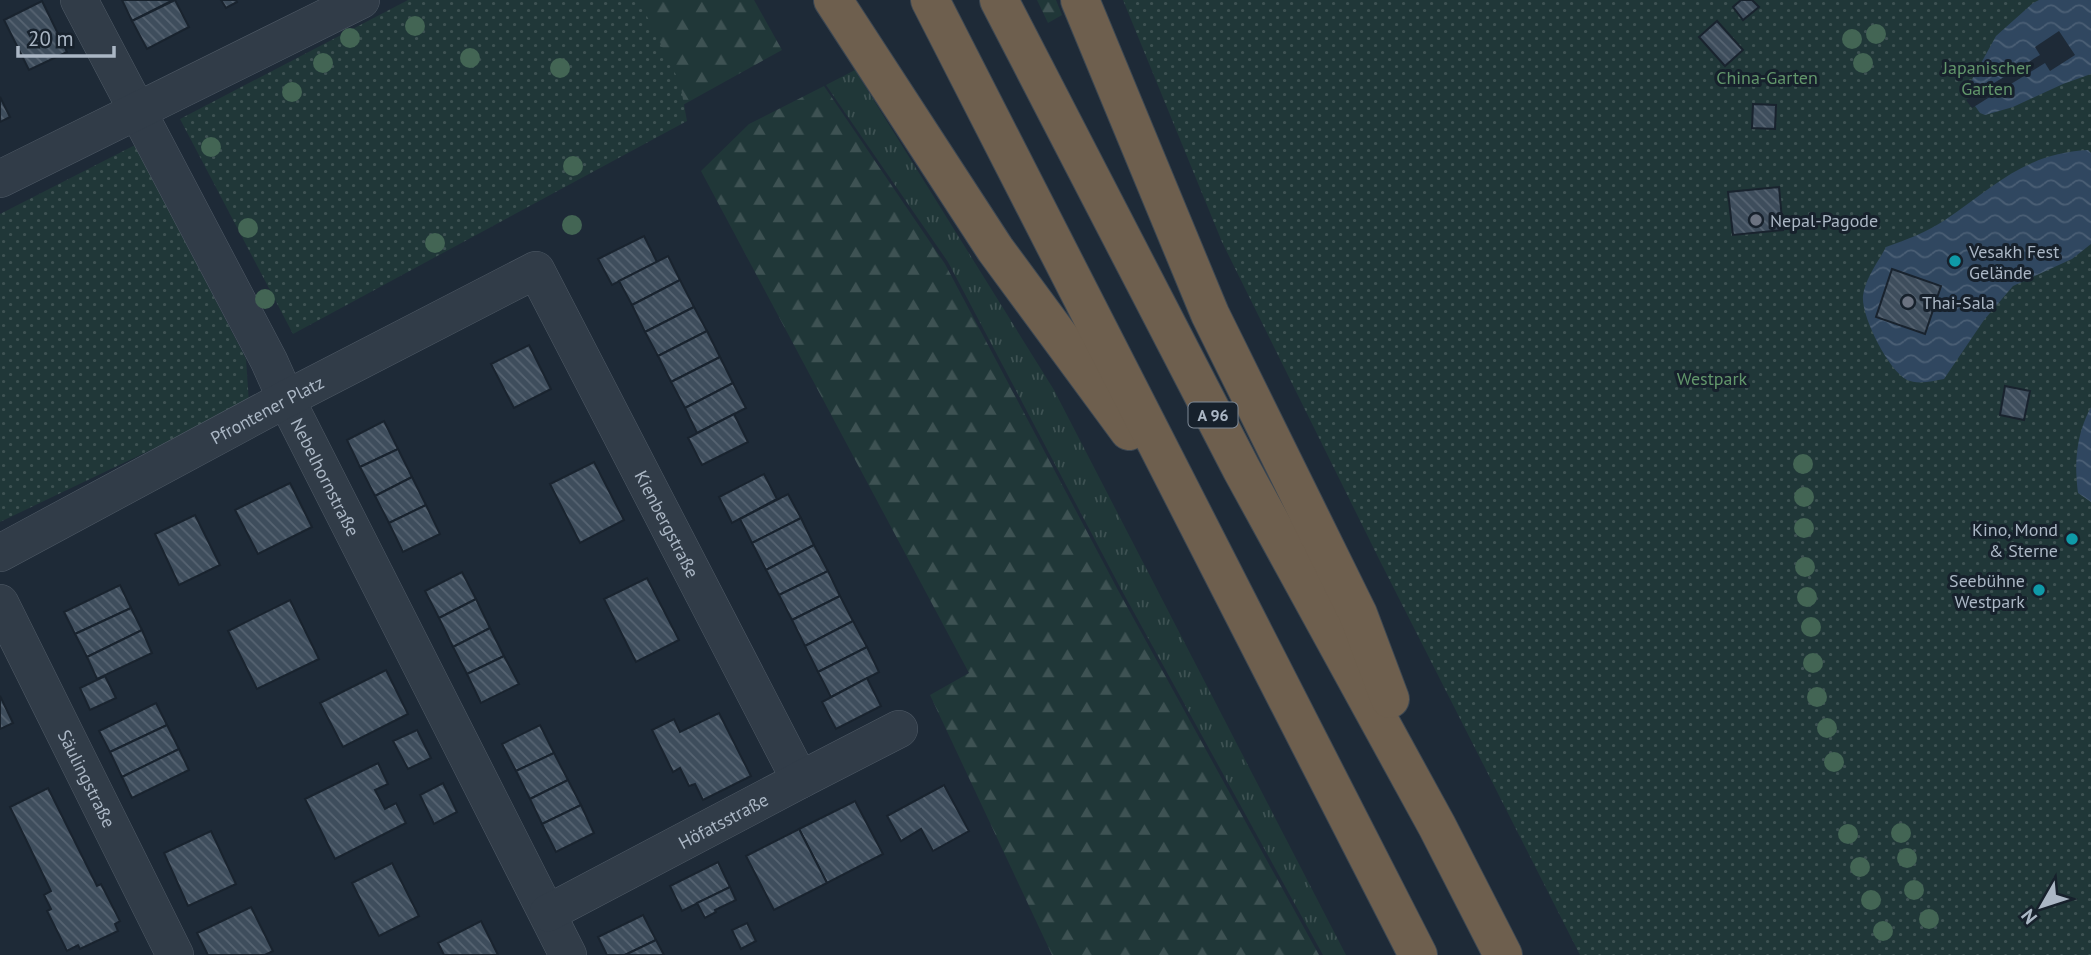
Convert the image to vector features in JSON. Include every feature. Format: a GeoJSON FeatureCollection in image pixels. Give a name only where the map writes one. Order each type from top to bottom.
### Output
{"type":"FeatureCollection","features":[{"type":"Feature","properties":{"kind":"highway"},"geometry":{"type":"LineString","coordinates":[[833,0],[995,249],[1198,524]]}},
{"type":"Feature","properties":{"kind":"highway"},"geometry":{"type":"LineString","coordinates":[[930,0],[1418,955]]}},
{"type":"Feature","properties":{"kind":"highway","name":"A 96"},"geometry":{"type":"LineString","coordinates":[[999,0],[1242,470],[1437,826],[1503,955]]}},
{"type":"Feature","properties":{"kind":"highway"},"geometry":{"type":"LineString","coordinates":[[1080,0],[1210,314],[1358,614],[1437,826]]}},
{"type":"Feature","properties":{"kind":"street","name":"Nebelhornstraße"},"geometry":{"type":"LineString","coordinates":[[79,0],[269,361],[568,955]]}},
{"type":"Feature","properties":{"kind":"street"},"geometry":{"type":"LineString","coordinates":[[0,179],[361,0]]}},
{"type":"Feature","properties":{"kind":"street","name":"Pfrontener Platz"},"geometry":{"type":"LineString","coordinates":[[0,554],[286,399],[536,270]]}},
{"type":"Feature","properties":{"kind":"street","name":"Kienbergstraße"},"geometry":{"type":"LineString","coordinates":[[536,270],[800,780]]}},
{"type":"Feature","properties":{"kind":"street","name":"Säulingstraße"},"geometry":{"type":"LineString","coordinates":[[0,603],[175,955]]}},
{"type":"Feature","properties":{"kind":"street","name":"Höfatsstraße"},"geometry":{"type":"LineString","coordinates":[[548,914],[899,729]]}},
{"type":"Feature","properties":{"kind":"green space"},"geometry":{"type":"Polygon","coordinates":[[[408,0],[639,0],[680,83],[687,121],[293,334],[180,119],[408,0]]]}},
{"type":"Feature","properties":{"kind":"green space"},"geometry":{"type":"Polygon","coordinates":[[[541,0],[754,0],[782,50],[627,136],[541,0]]]}},
{"type":"Feature","properties":{"kind":"green space"},"geometry":{"type":"Polygon","coordinates":[[[1037,0],[1056,0],[1062,15],[1048,23],[1037,0]]]}},
{"type":"Feature","properties":{"kind":"green space","name":"Westpark"},"geometry":{"type":"Polygon","coordinates":[[[1123,0],[2091,0],[2091,955],[1580,955],[1222,242],[1123,0]]]}},
{"type":"Feature","properties":{"kind":"green space"},"geometry":{"type":"Polygon","coordinates":[[[855,70],[1054,390],[1346,955],[1323,955],[1121,589],[948,262],[826,85],[855,70]]]}},
{"type":"Feature","properties":{"kind":"green space"},"geometry":{"type":"Polygon","coordinates":[[[824,86],[945,264],[1119,592],[1319,955],[1052,955],[930,695],[969,673],[701,171],[749,124],[824,86]]]}},
{"type":"Feature","properties":{"kind":"green space"},"geometry":{"type":"Polygon","coordinates":[[[135,145],[246,359],[249,403],[0,522],[0,214],[135,145]]]}},
{"type":"Feature","properties":{"kind":"water"},"geometry":{"type":"Polygon","coordinates":[[[2039,0],[2091,0],[2091,74],[2013,107],[1985,115],[1980,113],[1965,92],[1996,36],[2039,0]]]}},
{"type":"Feature","properties":{"kind":"water"},"geometry":{"type":"Polygon","coordinates":[[[2088,150],[2091,153],[2091,244],[2072,259],[2013,286],[1984,320],[1944,379],[1926,382],[1907,380],[1892,365],[1877,342],[1864,305],[1866,283],[1886,247],[1938,224],[1995,184],[2028,165],[2066,153],[2088,150]]]}},
{"type":"Feature","properties":{"kind":"water"},"geometry":{"type":"Polygon","coordinates":[[[2091,407],[2091,502],[2078,493],[2076,471],[2079,439],[2091,407]]]}},
{"type":"Feature","properties":{"kind":"pier"},"geometry":{"type":"Polygon","coordinates":[[[2059,31],[2075,55],[2050,71],[2045,63],[1972,108],[1966,100],[2040,55],[2035,47],[2059,31]]]}},
{"type":"Feature","properties":{"kind":"building"},"geometry":{"type":"Polygon","coordinates":[[[122,0],[173,0],[132,21],[122,0]]]}},
{"type":"Feature","properties":{"kind":"building"},"geometry":{"type":"Polygon","coordinates":[[[175,0],[189,27],[147,49],[132,21],[175,0]]]}},
{"type":"Feature","properties":{"kind":"building"},"geometry":{"type":"Polygon","coordinates":[[[221,0],[236,0],[237,2],[226,8],[221,0]]]}},
{"type":"Feature","properties":{"kind":"building"},"geometry":{"type":"Polygon","coordinates":[[[1741,0],[1752,0],[1759,7],[1743,20],[1733,7],[1741,0]]]}},
{"type":"Feature","properties":{"kind":"building"},"geometry":{"type":"Polygon","coordinates":[[[42,1],[67,52],[29,70],[4,20],[42,1]]]}},
{"type":"Feature","properties":{"kind":"building"},"geometry":{"type":"Polygon","coordinates":[[[1717,21],[1743,50],[1725,66],[1699,37],[1717,21]]]}},
{"type":"Feature","properties":{"kind":"building"},"geometry":{"type":"Polygon","coordinates":[[[0,97],[10,117],[0,122],[0,97]]]}},
{"type":"Feature","properties":{"kind":"building"},"geometry":{"type":"Polygon","coordinates":[[[1753,104],[1776,105],[1775,129],[1752,128],[1753,104]]]}},
{"type":"Feature","properties":{"kind":"building","name":"Nepal-Pagode"},"geometry":{"type":"Polygon","coordinates":[[[1779,187],[1783,230],[1733,235],[1728,192],[1779,187]]]}},
{"type":"Feature","properties":{"kind":"building"},"geometry":{"type":"Polygon","coordinates":[[[644,236],[657,262],[612,285],[598,259],[644,236]]]}},
{"type":"Feature","properties":{"kind":"building"},"geometry":{"type":"Polygon","coordinates":[[[668,256],[680,280],[632,305],[619,281],[668,256]]]}},
{"type":"Feature","properties":{"kind":"building","name":"Thai-Sala"},"geometry":{"type":"Polygon","coordinates":[[[1892,269],[1941,286],[1925,334],[1876,317],[1892,269]]]}},
{"type":"Feature","properties":{"kind":"building"},"geometry":{"type":"Polygon","coordinates":[[[680,280],[694,307],[645,332],[632,305],[680,280]]]}},
{"type":"Feature","properties":{"kind":"building"},"geometry":{"type":"Polygon","coordinates":[[[694,307],[707,331],[658,356],[645,332],[694,307]]]}},
{"type":"Feature","properties":{"kind":"building"},"geometry":{"type":"Polygon","coordinates":[[[707,331],[720,357],[671,382],[658,356],[707,331]]]}},
{"type":"Feature","properties":{"kind":"building"},"geometry":{"type":"Polygon","coordinates":[[[529,345],[551,389],[514,408],[491,364],[529,345]]]}},
{"type":"Feature","properties":{"kind":"building"},"geometry":{"type":"Polygon","coordinates":[[[720,357],[733,383],[685,408],[671,382],[720,357]]]}},
{"type":"Feature","properties":{"kind":"building"},"geometry":{"type":"Polygon","coordinates":[[[733,383],[746,408],[697,433],[685,408],[733,383]]]}},
{"type":"Feature","properties":{"kind":"building"},"geometry":{"type":"Polygon","coordinates":[[[2005,386],[2030,391],[2024,420],[2000,415],[2005,386]]]}},
{"type":"Feature","properties":{"kind":"building"},"geometry":{"type":"Polygon","coordinates":[[[734,414],[748,442],[702,465],[688,438],[734,414]]]}},
{"type":"Feature","properties":{"kind":"building"},"geometry":{"type":"Polygon","coordinates":[[[384,421],[398,449],[360,467],[347,440],[384,421]]]}},
{"type":"Feature","properties":{"kind":"building"},"geometry":{"type":"Polygon","coordinates":[[[398,449],[412,477],[375,496],[360,467],[398,449]]]}},
{"type":"Feature","properties":{"kind":"building"},"geometry":{"type":"Polygon","coordinates":[[[594,462],[624,520],[580,543],[550,484],[594,462]]]}},
{"type":"Feature","properties":{"kind":"building"},"geometry":{"type":"Polygon","coordinates":[[[764,474],[777,499],[732,523],[719,497],[764,474]]]}},
{"type":"Feature","properties":{"kind":"building"},"geometry":{"type":"Polygon","coordinates":[[[412,477],[426,505],[389,523],[375,496],[412,477]]]}},
{"type":"Feature","properties":{"kind":"building"},"geometry":{"type":"Polygon","coordinates":[[[290,483],[312,527],[258,554],[235,510],[290,483]]]}},
{"type":"Feature","properties":{"kind":"building"},"geometry":{"type":"Polygon","coordinates":[[[788,494],[801,518],[752,543],[740,519],[788,494]]]}},
{"type":"Feature","properties":{"kind":"building"},"geometry":{"type":"Polygon","coordinates":[[[426,505],[440,534],[403,552],[389,523],[426,505]]]}},
{"type":"Feature","properties":{"kind":"building"},"geometry":{"type":"Polygon","coordinates":[[[195,515],[220,565],[179,585],[155,534],[195,515]]]}},
{"type":"Feature","properties":{"kind":"building"},"geometry":{"type":"Polygon","coordinates":[[[801,518],[814,545],[766,570],[752,543],[801,518]]]}},
{"type":"Feature","properties":{"kind":"building"},"geometry":{"type":"Polygon","coordinates":[[[814,545],[828,571],[779,595],[766,570],[814,545]]]}},
{"type":"Feature","properties":{"kind":"building"},"geometry":{"type":"Polygon","coordinates":[[[828,571],[840,596],[792,620],[779,595],[828,571]]]}},
{"type":"Feature","properties":{"kind":"building"},"geometry":{"type":"Polygon","coordinates":[[[462,572],[476,599],[439,618],[425,591],[462,572]]]}},
{"type":"Feature","properties":{"kind":"building"},"geometry":{"type":"Polygon","coordinates":[[[647,578],[679,640],[636,662],[604,599],[647,578]]]}},
{"type":"Feature","properties":{"kind":"building"},"geometry":{"type":"Polygon","coordinates":[[[120,585],[131,608],[75,634],[64,612],[120,585]]]}},
{"type":"Feature","properties":{"kind":"building"},"geometry":{"type":"Polygon","coordinates":[[[840,596],[853,621],[805,646],[792,620],[840,596]]]}},
{"type":"Feature","properties":{"kind":"building"},"geometry":{"type":"Polygon","coordinates":[[[476,599],[490,628],[453,647],[439,618],[476,599]]]}},
{"type":"Feature","properties":{"kind":"building"},"geometry":{"type":"Polygon","coordinates":[[[290,600],[319,659],[257,689],[228,631],[290,600]]]}},
{"type":"Feature","properties":{"kind":"building"},"geometry":{"type":"Polygon","coordinates":[[[131,608],[142,630],[87,657],[75,634],[131,608]]]}},
{"type":"Feature","properties":{"kind":"building"},"geometry":{"type":"Polygon","coordinates":[[[853,621],[867,647],[818,672],[805,646],[853,621]]]}},
{"type":"Feature","properties":{"kind":"building"},"geometry":{"type":"Polygon","coordinates":[[[490,628],[504,656],[467,674],[453,647],[490,628]]]}},
{"type":"Feature","properties":{"kind":"building"},"geometry":{"type":"Polygon","coordinates":[[[142,630],[152,653],[97,679],[87,657],[142,630]]]}},
{"type":"Feature","properties":{"kind":"building"},"geometry":{"type":"Polygon","coordinates":[[[867,647],[879,672],[831,697],[818,672],[867,647]]]}},
{"type":"Feature","properties":{"kind":"building"},"geometry":{"type":"Polygon","coordinates":[[[504,656],[519,684],[481,703],[467,674],[504,656]]]}},
{"type":"Feature","properties":{"kind":"building"},"geometry":{"type":"Polygon","coordinates":[[[386,670],[408,714],[343,747],[320,703],[386,670]]]}},
{"type":"Feature","properties":{"kind":"building"},"geometry":{"type":"Polygon","coordinates":[[[105,676],[116,698],[90,710],[80,688],[105,676]]]}},
{"type":"Feature","properties":{"kind":"building"},"geometry":{"type":"Polygon","coordinates":[[[867,678],[881,706],[836,729],[822,702],[867,678]]]}},
{"type":"Feature","properties":{"kind":"building"},"geometry":{"type":"Polygon","coordinates":[[[0,696],[13,723],[0,729],[0,696]]]}},
{"type":"Feature","properties":{"kind":"building"},"geometry":{"type":"Polygon","coordinates":[[[156,703],[167,725],[110,752],[99,731],[156,703]]]}},
{"type":"Feature","properties":{"kind":"building"},"geometry":{"type":"Polygon","coordinates":[[[719,713],[751,776],[703,800],[695,784],[689,786],[680,768],[673,772],[652,730],[674,719],[680,732],[719,713]]]}},
{"type":"Feature","properties":{"kind":"building"},"geometry":{"type":"Polygon","coordinates":[[[167,725],[179,749],[122,777],[110,752],[167,725]]]}},
{"type":"Feature","properties":{"kind":"building"},"geometry":{"type":"Polygon","coordinates":[[[540,725],[554,753],[516,771],[502,744],[540,725]]]}},
{"type":"Feature","properties":{"kind":"building"},"geometry":{"type":"Polygon","coordinates":[[[417,730],[431,758],[408,769],[393,741],[417,730]]]}},
{"type":"Feature","properties":{"kind":"building"},"geometry":{"type":"Polygon","coordinates":[[[179,749],[189,770],[132,798],[122,777],[179,749]]]}},
{"type":"Feature","properties":{"kind":"building"},"geometry":{"type":"Polygon","coordinates":[[[554,753],[568,780],[530,799],[516,771],[554,753]]]}},
{"type":"Feature","properties":{"kind":"building"},"geometry":{"type":"Polygon","coordinates":[[[378,763],[388,784],[375,790],[385,809],[396,803],[406,823],[335,859],[305,799],[378,763]]]}},
{"type":"Feature","properties":{"kind":"building"},"geometry":{"type":"Polygon","coordinates":[[[568,780],[581,805],[542,824],[530,799],[568,780]]]}},
{"type":"Feature","properties":{"kind":"building"},"geometry":{"type":"Polygon","coordinates":[[[443,783],[457,812],[434,824],[420,795],[443,783]]]}},
{"type":"Feature","properties":{"kind":"building"},"geometry":{"type":"Polygon","coordinates":[[[944,785],[969,831],[933,851],[921,829],[901,841],[887,816],[944,785]]]}},
{"type":"Feature","properties":{"kind":"building"},"geometry":{"type":"Polygon","coordinates":[[[48,788],[97,886],[101,884],[120,921],[115,924],[118,931],[80,949],[78,945],[67,951],[47,911],[51,909],[44,895],[51,891],[10,807],[48,788]]]}},
{"type":"Feature","properties":{"kind":"building"},"geometry":{"type":"Polygon","coordinates":[[[855,801],[883,854],[827,883],[799,829],[855,801]]]}},
{"type":"Feature","properties":{"kind":"building"},"geometry":{"type":"Polygon","coordinates":[[[581,805],[594,833],[556,852],[542,824],[581,805]]]}},
{"type":"Feature","properties":{"kind":"building"},"geometry":{"type":"Polygon","coordinates":[[[799,829],[827,883],[774,910],[746,856],[799,829]]]}},
{"type":"Feature","properties":{"kind":"building"},"geometry":{"type":"Polygon","coordinates":[[[211,831],[236,884],[188,906],[164,853],[211,831]]]}},
{"type":"Feature","properties":{"kind":"building"},"geometry":{"type":"Polygon","coordinates":[[[718,862],[730,887],[682,911],[670,886],[718,862]]]}},
{"type":"Feature","properties":{"kind":"building"},"geometry":{"type":"Polygon","coordinates":[[[392,863],[419,916],[379,936],[352,883],[392,863]]]}},
{"type":"Feature","properties":{"kind":"building"},"geometry":{"type":"Polygon","coordinates":[[[730,887],[736,900],[705,918],[697,903],[730,887]]]}},
{"type":"Feature","properties":{"kind":"building"},"geometry":{"type":"Polygon","coordinates":[[[251,907],[273,951],[265,955],[208,955],[197,933],[251,907]]]}},
{"type":"Feature","properties":{"kind":"building"},"geometry":{"type":"Polygon","coordinates":[[[643,915],[656,940],[625,955],[607,955],[598,937],[643,915]]]}},
{"type":"Feature","properties":{"kind":"building"},"geometry":{"type":"Polygon","coordinates":[[[481,921],[498,955],[444,955],[438,943],[481,921]]]}},
{"type":"Feature","properties":{"kind":"building"},"geometry":{"type":"Polygon","coordinates":[[[747,923],[756,941],[741,949],[732,930],[747,923]]]}},
{"type":"Feature","properties":{"kind":"building"},"geometry":{"type":"Polygon","coordinates":[[[656,940],[664,955],[625,955],[656,940]]]}},
{"type":"Feature","properties":{"kind":"place","name":"Nepal-Pagode"},"geometry":{"type":"Point","coordinates":[1756,220]}},
{"type":"Feature","properties":{"kind":"place","name":"Vesakh Fest Gelände"},"geometry":{"type":"Point","coordinates":[1955,261]}},
{"type":"Feature","properties":{"kind":"place","name":"Thai-Sala"},"geometry":{"type":"Point","coordinates":[1908,302]}},
{"type":"Feature","properties":{"kind":"place","name":"Kino, Mond & Sterne"},"geometry":{"type":"Point","coordinates":[2072,539]}},
{"type":"Feature","properties":{"kind":"place","name":"Seebühne Westpark"},"geometry":{"type":"Point","coordinates":[2039,590]}},
{"type":"Feature","properties":{"kind":"park label","name":"China-Garten"},"geometry":{"type":"Point","coordinates":[1767,77]}},
{"type":"Feature","properties":{"kind":"park label","name":"Japanischer Garten"},"geometry":{"type":"Point","coordinates":[1987,77]}}]}
